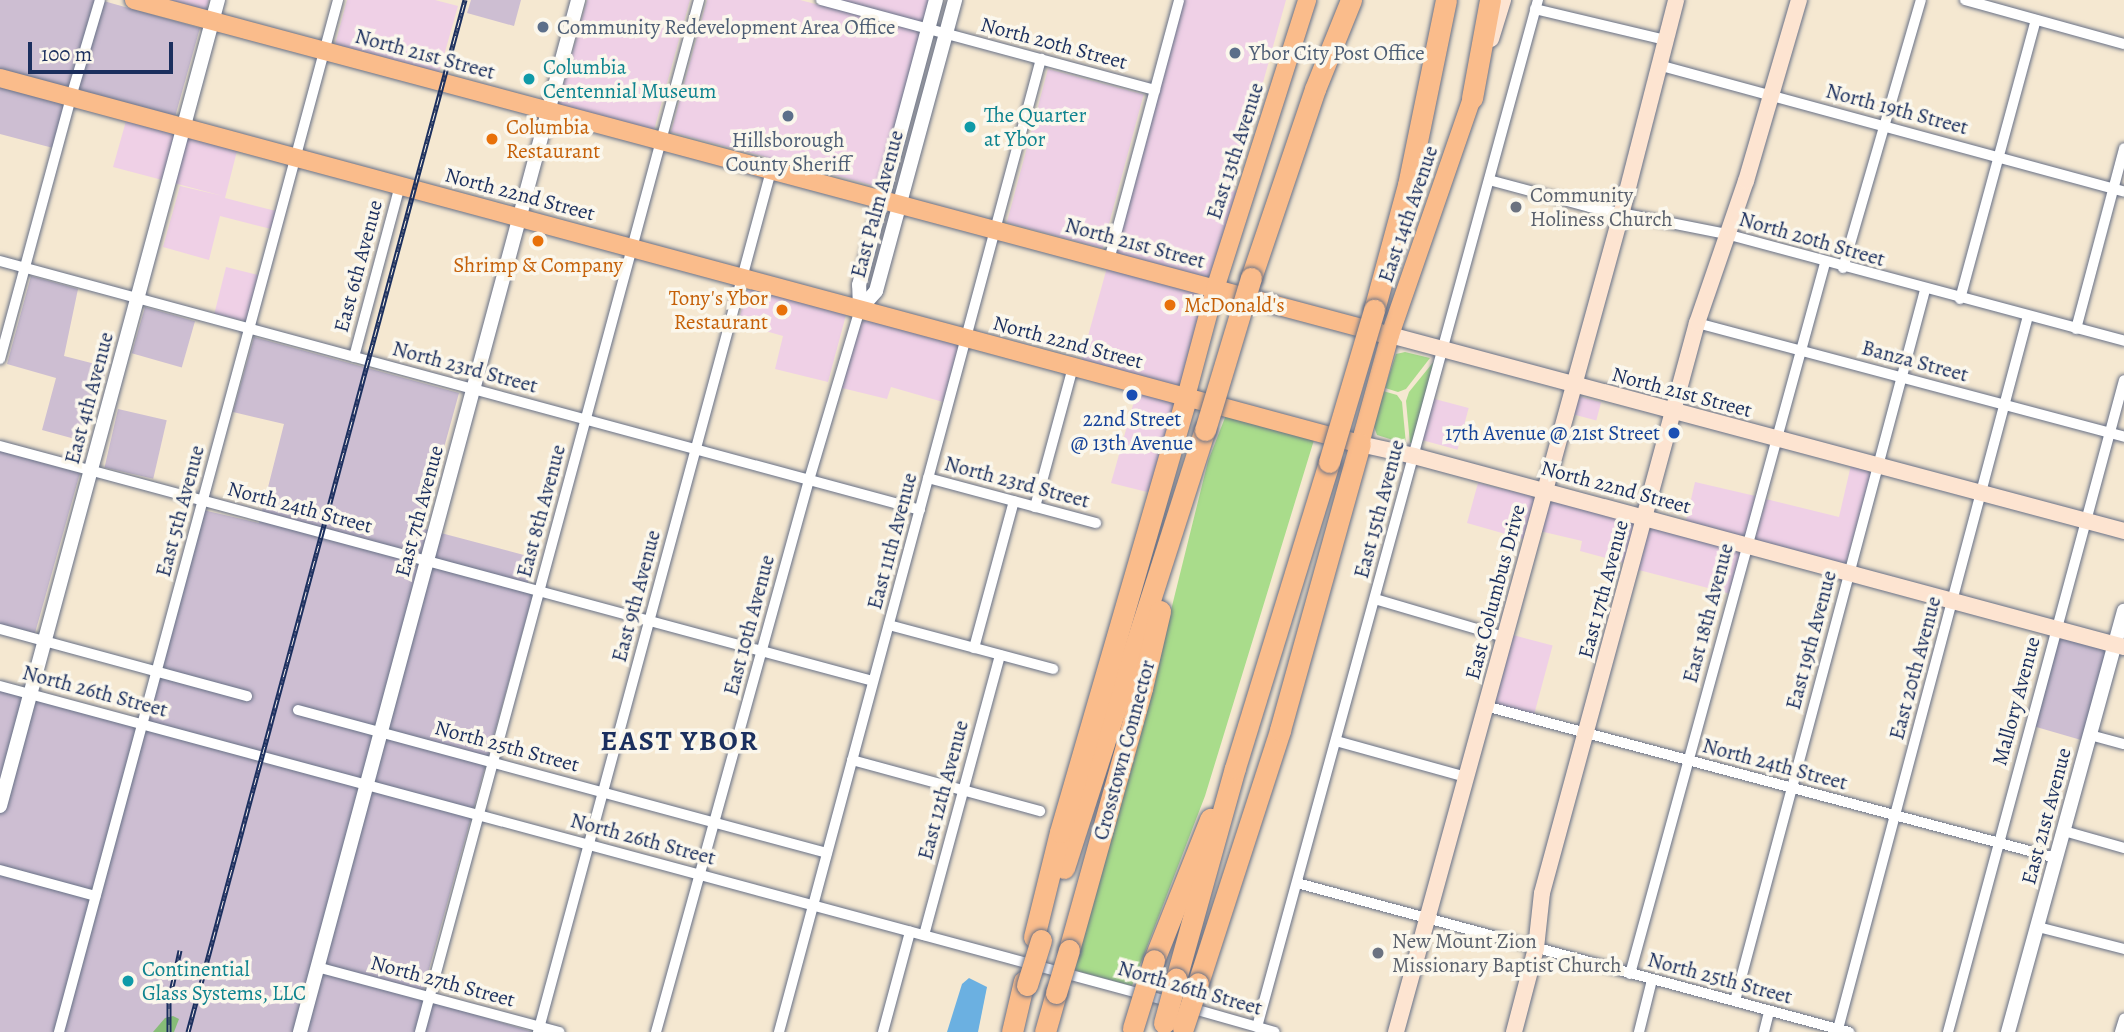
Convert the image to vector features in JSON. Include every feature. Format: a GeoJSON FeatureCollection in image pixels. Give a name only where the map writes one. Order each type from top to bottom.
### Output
{"type":"FeatureCollection","features":[{"type":"Feature","properties":{"kind":"highway"},"geometry":{"type":"LineString","coordinates":[[1012,1032],[1038,938],[1205,430],[1251,278],[1315,89],[1351,0]]}},
{"type":"Feature","properties":{"kind":"highway"},"geometry":{"type":"LineString","coordinates":[[1172,1029],[1176,979],[1235,768],[1329,462],[1408,185],[1446,0]]}},
{"type":"Feature","properties":{"kind":"highway"},"geometry":{"type":"LineString","coordinates":[[1472,98],[1490,0]]}},
{"type":"Feature","properties":{"kind":"highway"},"geometry":{"type":"LineString","coordinates":[[1038,938],[1060,832],[1186,397]]}},
{"type":"Feature","properties":{"kind":"highway"},"geometry":{"type":"LineString","coordinates":[[1172,1029],[1198,983],[1280,730],[1360,444]]}},
{"type":"Feature","properties":{"kind":"highway","name":"Crosstown Connector"},"geometry":{"type":"LineString","coordinates":[[1045,1032],[1142,688],[1193,466]]}},
{"type":"Feature","properties":{"kind":"highway"},"geometry":{"type":"LineString","coordinates":[[1133,1030],[1154,960],[1200,841],[1235,768]]}},
{"type":"Feature","properties":{"kind":"main road","name":"North 21st Street"},"geometry":{"type":"LineString","coordinates":[[135,0],[890,203],[996,229],[1673,413],[2124,531]]}},
{"type":"Feature","properties":{"kind":"main road","name":"East 13th Avenue"},"geometry":{"type":"LineString","coordinates":[[1186,397],[1215,289],[1307,0]]}},
{"type":"Feature","properties":{"kind":"main road","name":"East 14th Avenue"},"geometry":{"type":"LineString","coordinates":[[1360,444],[1390,335],[1503,0]]}},
{"type":"Feature","properties":{"kind":"main road","name":"East Columbus Drive"},"geometry":{"type":"LineString","coordinates":[[1396,1032],[1622,211],[1676,0]]}},
{"type":"Feature","properties":{"kind":"main road","name":"East 17th Avenue"},"geometry":{"type":"LineString","coordinates":[[1514,1032],[1536,948],[1542,893],[1697,323],[1772,95],[1799,0]]}},
{"type":"Feature","properties":{"kind":"main road","name":"North 22nd Street"},"geometry":{"type":"LineString","coordinates":[[0,78],[2120,646]]}},
{"type":"Feature","properties":{"kind":"main road"},"geometry":{"type":"LineString","coordinates":[[1169,276],[1206,273],[1226,253]]}},
{"type":"Feature","properties":{"kind":"street"},"geometry":{"type":"LineString","coordinates":[[0,359],[100,0]]}},
{"type":"Feature","properties":{"kind":"street","name":"East 4th Avenue"},"geometry":{"type":"LineString","coordinates":[[0,806],[218,0]]}},
{"type":"Feature","properties":{"kind":"street","name":"East 5th Avenue"},"geometry":{"type":"LineString","coordinates":[[59,1032],[338,0]]}},
{"type":"Feature","properties":{"kind":"street","name":"East 7th Avenue"},"geometry":{"type":"LineString","coordinates":[[300,1032],[578,0]]}},
{"type":"Feature","properties":{"kind":"street","name":"East 8th Avenue"},"geometry":{"type":"LineString","coordinates":[[420,1032],[699,0]]}},
{"type":"Feature","properties":{"kind":"street","name":"North 20th Street"},"geometry":{"type":"LineString","coordinates":[[821,0],[1155,90]]}},
{"type":"Feature","properties":{"kind":"street","name":"East Palm Avenue"},"geometry":{"type":"LineString","coordinates":[[860,309],[876,291],[890,203],[936,0]]}},
{"type":"Feature","properties":{"kind":"street","name":"East Palm Avenue"},"geometry":{"type":"LineString","coordinates":[[890,203],[955,0]]}},
{"type":"Feature","properties":{"kind":"street"},"geometry":{"type":"LineString","coordinates":[[1109,260],[1179,0]]}},
{"type":"Feature","properties":{"kind":"street"},"geometry":{"type":"LineString","coordinates":[[1843,268],[1921,0]]}},
{"type":"Feature","properties":{"kind":"street"},"geometry":{"type":"LineString","coordinates":[[1965,0],[1990,3],[2036,20],[2124,44]]}},
{"type":"Feature","properties":{"kind":"street"},"geometry":{"type":"LineString","coordinates":[[1537,4],[1665,40]]}},
{"type":"Feature","properties":{"kind":"street","name":"East 15th Avenue"},"geometry":{"type":"LineString","coordinates":[[1257,1027],[1537,4]]}},
{"type":"Feature","properties":{"kind":"street"},"geometry":{"type":"LineString","coordinates":[[1961,299],[2036,20]]}},
{"type":"Feature","properties":{"kind":"street","name":"East 11th Avenue"},"geometry":{"type":"LineString","coordinates":[[779,1032],[1041,59]]}},
{"type":"Feature","properties":{"kind":"street","name":"North 19th Street"},"geometry":{"type":"LineString","coordinates":[[1658,65],[1885,125],[2118,191]]}},
{"type":"Feature","properties":{"kind":"street"},"geometry":{"type":"LineString","coordinates":[[2076,328],[2118,191],[2124,148]]}},
{"type":"Feature","properties":{"kind":"street","name":"East 9th Avenue"},"geometry":{"type":"LineString","coordinates":[[539,1029],[771,171]]}},
{"type":"Feature","properties":{"kind":"street","name":"North 20th Street"},"geometry":{"type":"LineString","coordinates":[[1489,180],[1590,207],[1622,211],[1726,234],[1843,268],[2124,341]]}},
{"type":"Feature","properties":{"kind":"street","name":"East 6th Avenue"},"geometry":{"type":"LineString","coordinates":[[354,357],[400,185]]}},
{"type":"Feature","properties":{"kind":"street","name":"North 23rd Street"},"geometry":{"type":"LineString","coordinates":[[0,261],[920,510]]}},
{"type":"Feature","properties":{"kind":"street","name":"East 18th Avenue"},"geometry":{"type":"LineString","coordinates":[[1630,974],[1825,263]]}},
{"type":"Feature","properties":{"kind":"street","name":"East 19th Avenue"},"geometry":{"type":"LineString","coordinates":[[1735,1001],[1926,290]]}},
{"type":"Feature","properties":{"kind":"street","name":"East 10th Avenue"},"geometry":{"type":"LineString","coordinates":[[656,1032],[809,480],[860,309]]}},
{"type":"Feature","properties":{"kind":"street","name":"East 20th Avenue"},"geometry":{"type":"LineString","coordinates":[[1843,1030],[1895,815],[2028,316]]}},
{"type":"Feature","properties":{"kind":"street","name":"Banza Street"},"geometry":{"type":"LineString","coordinates":[[1697,323],[2124,437]]}},
{"type":"Feature","properties":{"kind":"street"},"geometry":{"type":"LineString","coordinates":[[1035,507],[1073,367]]}},
{"type":"Feature","properties":{"kind":"street","name":"Mallory Avenue"},"geometry":{"type":"LineString","coordinates":[[1948,1032],[2124,380]]}},
{"type":"Feature","properties":{"kind":"street","name":"North 24th Street"},"geometry":{"type":"LineString","coordinates":[[0,446],[873,681]]}},
{"type":"Feature","properties":{"kind":"street","name":"North 23rd Street"},"geometry":{"type":"LineString","coordinates":[[928,478],[1096,523]]}},
{"type":"Feature","properties":{"kind":"street"},"geometry":{"type":"LineString","coordinates":[[974,648],[1014,501]]}},
{"type":"Feature","properties":{"kind":"street"},"geometry":{"type":"LineString","coordinates":[[1375,599],[1504,637]]}},
{"type":"Feature","properties":{"kind":"street","name":"East 21st Avenue"},"geometry":{"type":"LineString","coordinates":[[2008,1032],[2090,735],[2120,646],[2124,611]]}},
{"type":"Feature","properties":{"kind":"street"},"geometry":{"type":"LineString","coordinates":[[889,625],[1053,669]]}},
{"type":"Feature","properties":{"kind":"street"},"geometry":{"type":"LineString","coordinates":[[0,629],[247,696]]}},
{"type":"Feature","properties":{"kind":"street","name":"East 12th Avenue"},"geometry":{"type":"LineString","coordinates":[[924,935],[1000,655]]}},
{"type":"Feature","properties":{"kind":"street","name":"North 26th Street"},"geometry":{"type":"LineString","coordinates":[[0,685],[1275,1032]]}},
{"type":"Feature","properties":{"kind":"street","name":"North 24th Street"},"geometry":{"type":"LineString","coordinates":[[1485,706],[2056,858]]}},
{"type":"Feature","properties":{"kind":"street","name":"North 25th Street"},"geometry":{"type":"LineString","coordinates":[[298,710],[827,853]]}},
{"type":"Feature","properties":{"kind":"street"},"geometry":{"type":"LineString","coordinates":[[2090,735],[2124,744]]}},
{"type":"Feature","properties":{"kind":"street"},"geometry":{"type":"LineString","coordinates":[[1336,741],[1466,777]]}},
{"type":"Feature","properties":{"kind":"street"},"geometry":{"type":"LineString","coordinates":[[852,760],[1040,811]]}},
{"type":"Feature","properties":{"kind":"street"},"geometry":{"type":"LineString","coordinates":[[2064,831],[2124,848]]}},
{"type":"Feature","properties":{"kind":"street"},"geometry":{"type":"LineString","coordinates":[[0,870],[96,896]]}},
{"type":"Feature","properties":{"kind":"street","name":"North 25th Street"},"geometry":{"type":"LineString","coordinates":[[1297,883],[1843,1030]]}},
{"type":"Feature","properties":{"kind":"street"},"geometry":{"type":"LineString","coordinates":[[2038,927],[2124,949]]}},
{"type":"Feature","properties":{"kind":"street"},"geometry":{"type":"LineString","coordinates":[[883,1032],[910,932]]}},
{"type":"Feature","properties":{"kind":"street","name":"North 27th Street"},"geometry":{"type":"LineString","coordinates":[[317,967],[539,1029],[559,1032]]}},
{"type":"Feature","properties":{"kind":"street"},"geometry":{"type":"LineString","coordinates":[[1639,1032],[1652,980]]}},
{"type":"Feature","properties":{"kind":"street"},"geometry":{"type":"LineString","coordinates":[[1764,1032],[1769,1012]]}},
{"type":"Feature","properties":{"kind":"street"},"geometry":{"type":"LineString","coordinates":[[2120,1032],[2124,1019]]}},
{"type":"Feature","properties":{"kind":"shaded area"},"geometry":{"type":"Polygon","coordinates":[[[0,0],[100,0],[200,28],[175,117],[69,89],[53,148],[0,134],[0,0]]]}},
{"type":"Feature","properties":{"kind":"shaded area"},"geometry":{"type":"Polygon","coordinates":[[[164,0],[209,0],[206,11],[164,0]]]}},
{"type":"Feature","properties":{"kind":"shaded area"},"geometry":{"type":"Polygon","coordinates":[[[347,0],[435,0],[458,6],[439,73],[335,45],[347,0]]]}},
{"type":"Feature","properties":{"kind":"shaded area"},"geometry":{"type":"Polygon","coordinates":[[[471,0],[521,0],[514,26],[467,13],[471,0]]]}},
{"type":"Feature","properties":{"kind":"shaded area"},"geometry":{"type":"Polygon","coordinates":[[[587,0],[690,0],[654,130],[558,105],[587,0]]]}},
{"type":"Feature","properties":{"kind":"shaded area"},"geometry":{"type":"Polygon","coordinates":[[[707,0],[800,0],[823,6],[825,0],[930,0],[879,187],[671,132],[707,0]]]}},
{"type":"Feature","properties":{"kind":"shaded area"},"geometry":{"type":"Polygon","coordinates":[[[1181,0],[1286,0],[1233,190],[1242,193],[1155,494],[1111,483],[1140,380],[1080,365],[1181,0]]]}},
{"type":"Feature","properties":{"kind":"shaded area"},"geometry":{"type":"Polygon","coordinates":[[[1048,69],[1144,95],[1102,248],[1007,223],[1048,69]]]}},
{"type":"Feature","properties":{"kind":"shaded area"},"geometry":{"type":"Polygon","coordinates":[[[126,121],[237,151],[225,198],[276,211],[271,229],[220,216],[209,260],[163,247],[180,186],[223,196],[113,167],[126,121]]]}},
{"type":"Feature","properties":{"kind":"shaded area"},"geometry":{"type":"Polygon","coordinates":[[[226,267],[258,275],[246,322],[214,314],[226,267]]]}},
{"type":"Feature","properties":{"kind":"shaded area"},"geometry":{"type":"Polygon","coordinates":[[[31,276],[78,289],[64,356],[107,367],[86,442],[42,430],[56,378],[7,364],[31,276]]]}},
{"type":"Feature","properties":{"kind":"shaded area"},"geometry":{"type":"Polygon","coordinates":[[[754,289],[846,315],[828,382],[775,369],[783,336],[738,323],[746,292],[754,289]]]}},
{"type":"Feature","properties":{"kind":"shaded area"},"geometry":{"type":"Polygon","coordinates":[[[145,307],[195,321],[182,367],[132,353],[145,307]]]}},
{"type":"Feature","properties":{"kind":"shaded area"},"geometry":{"type":"Polygon","coordinates":[[[872,319],[959,344],[943,402],[891,387],[887,399],[842,388],[859,322],[872,319]]]}},
{"type":"Feature","properties":{"kind":"shaded area"},"geometry":{"type":"Polygon","coordinates":[[[254,337],[459,393],[422,528],[535,558],[525,591],[533,594],[421,998],[533,1032],[0,1032],[0,683],[144,722],[203,510],[259,523],[284,424],[233,412],[254,337]]]}},
{"type":"Feature","properties":{"kind":"shaded area"},"geometry":{"type":"Polygon","coordinates":[[[1578,396],[1601,402],[1596,421],[1573,414],[1578,396]]]}},
{"type":"Feature","properties":{"kind":"shaded area"},"geometry":{"type":"Polygon","coordinates":[[[1431,398],[1469,408],[1458,450],[1420,440],[1431,398]]]}},
{"type":"Feature","properties":{"kind":"shaded area"},"geometry":{"type":"Polygon","coordinates":[[[118,409],[167,420],[153,479],[105,467],[118,409]]]}},
{"type":"Feature","properties":{"kind":"shaded area"},"geometry":{"type":"Polygon","coordinates":[[[0,451],[80,473],[35,633],[0,624],[0,451]]]}},
{"type":"Feature","properties":{"kind":"shaded area"},"geometry":{"type":"Polygon","coordinates":[[[1851,465],[1872,470],[1845,567],[1754,543],[1766,499],[1839,517],[1851,465]]]}},
{"type":"Feature","properties":{"kind":"shaded area"},"geometry":{"type":"Polygon","coordinates":[[[1695,482],[1755,496],[1746,538],[1685,524],[1695,482]]]}},
{"type":"Feature","properties":{"kind":"shaded area"},"geometry":{"type":"Polygon","coordinates":[[[1478,483],[1639,522],[1628,564],[1580,551],[1582,541],[1527,528],[1523,539],[1467,523],[1478,483]]]}},
{"type":"Feature","properties":{"kind":"shaded area"},"geometry":{"type":"Polygon","coordinates":[[[1654,526],[1743,549],[1731,594],[1635,569],[1646,530],[1654,526]]]}},
{"type":"Feature","properties":{"kind":"shaded area"},"geometry":{"type":"Polygon","coordinates":[[[2057,629],[2115,646],[2087,742],[2029,725],[2057,629]]]}},
{"type":"Feature","properties":{"kind":"shaded area"},"geometry":{"type":"Polygon","coordinates":[[[1513,635],[1553,646],[1534,716],[1494,706],[1513,635]]]}},
{"type":"Feature","properties":{"kind":"green space"},"geometry":{"type":"Polygon","coordinates":[[[1405,352],[1430,358],[1406,389],[1398,392],[1385,388],[1396,354],[1405,352]]]}},
{"type":"Feature","properties":{"kind":"green space"},"geometry":{"type":"Polygon","coordinates":[[[1435,360],[1410,443],[1406,401],[1409,392],[1435,360]]]}},
{"type":"Feature","properties":{"kind":"green space"},"geometry":{"type":"Polygon","coordinates":[[[1383,391],[1397,395],[1402,402],[1406,444],[1377,435],[1373,424],[1383,391]]]}},
{"type":"Feature","properties":{"kind":"green space"},"geometry":{"type":"Polygon","coordinates":[[[1226,415],[1314,440],[1205,796],[1132,986],[1074,970],[1144,719],[1208,461],[1226,415]]]}},
{"type":"Feature","properties":{"kind":"green space"},"geometry":{"type":"Polygon","coordinates":[[[173,1016],[179,1019],[174,1032],[153,1032],[165,1018],[173,1016]]]}},
{"type":"Feature","properties":{"kind":"water"},"geometry":{"type":"Polygon","coordinates":[[[969,978],[987,987],[978,1032],[947,1032],[962,984],[969,978]]]}},
{"type":"Feature","properties":{"kind":"railway"},"geometry":{"type":"LineString","coordinates":[[188,1032],[465,0]]}},
{"type":"Feature","properties":{"kind":"railway"},"geometry":{"type":"LineString","coordinates":[[169,1032],[169,1001],[180,950]]}},
{"type":"Feature","properties":{"kind":"place","name":"Community Redevelopment Area Office"},"geometry":{"type":"Point","coordinates":[543,27]}},
{"type":"Feature","properties":{"kind":"place","name":"Ybor City Post Office"},"geometry":{"type":"Point","coordinates":[1235,53]}},
{"type":"Feature","properties":{"kind":"place","name":"Columbia Centennial Museum"},"geometry":{"type":"Point","coordinates":[529,79]}},
{"type":"Feature","properties":{"kind":"place","name":"Hillsborough County Sheriff"},"geometry":{"type":"Point","coordinates":[788,116]}},
{"type":"Feature","properties":{"kind":"place","name":"The Quarter at Ybor"},"geometry":{"type":"Point","coordinates":[970,127]}},
{"type":"Feature","properties":{"kind":"place","name":"Columbia Restaurant"},"geometry":{"type":"Point","coordinates":[492,139]}},
{"type":"Feature","properties":{"kind":"place","name":"Community Holiness Church"},"geometry":{"type":"Point","coordinates":[1516,207]}},
{"type":"Feature","properties":{"kind":"place","name":"Shrimp & Company"},"geometry":{"type":"Point","coordinates":[538,241]}},
{"type":"Feature","properties":{"kind":"place","name":"McDonald's"},"geometry":{"type":"Point","coordinates":[1170,305]}},
{"type":"Feature","properties":{"kind":"place","name":"Tony's Ybor Restaurant"},"geometry":{"type":"Point","coordinates":[782,310]}},
{"type":"Feature","properties":{"kind":"place","name":"22nd Street @ 13th Avenue"},"geometry":{"type":"Point","coordinates":[1132,395]}},
{"type":"Feature","properties":{"kind":"place","name":"17th Avenue @ 21st Street"},"geometry":{"type":"Point","coordinates":[1674,433]}},
{"type":"Feature","properties":{"kind":"place","name":"New Mount Zion Missionary Baptist Church"},"geometry":{"type":"Point","coordinates":[1378,953]}},
{"type":"Feature","properties":{"kind":"place","name":"Continential Glass Systems, LLC"},"geometry":{"type":"Point","coordinates":[128,981]}},
{"type":"Feature","properties":{"kind":"district","name":"EAST YBOR"},"geometry":{"type":"Point","coordinates":[680,741]}}]}
